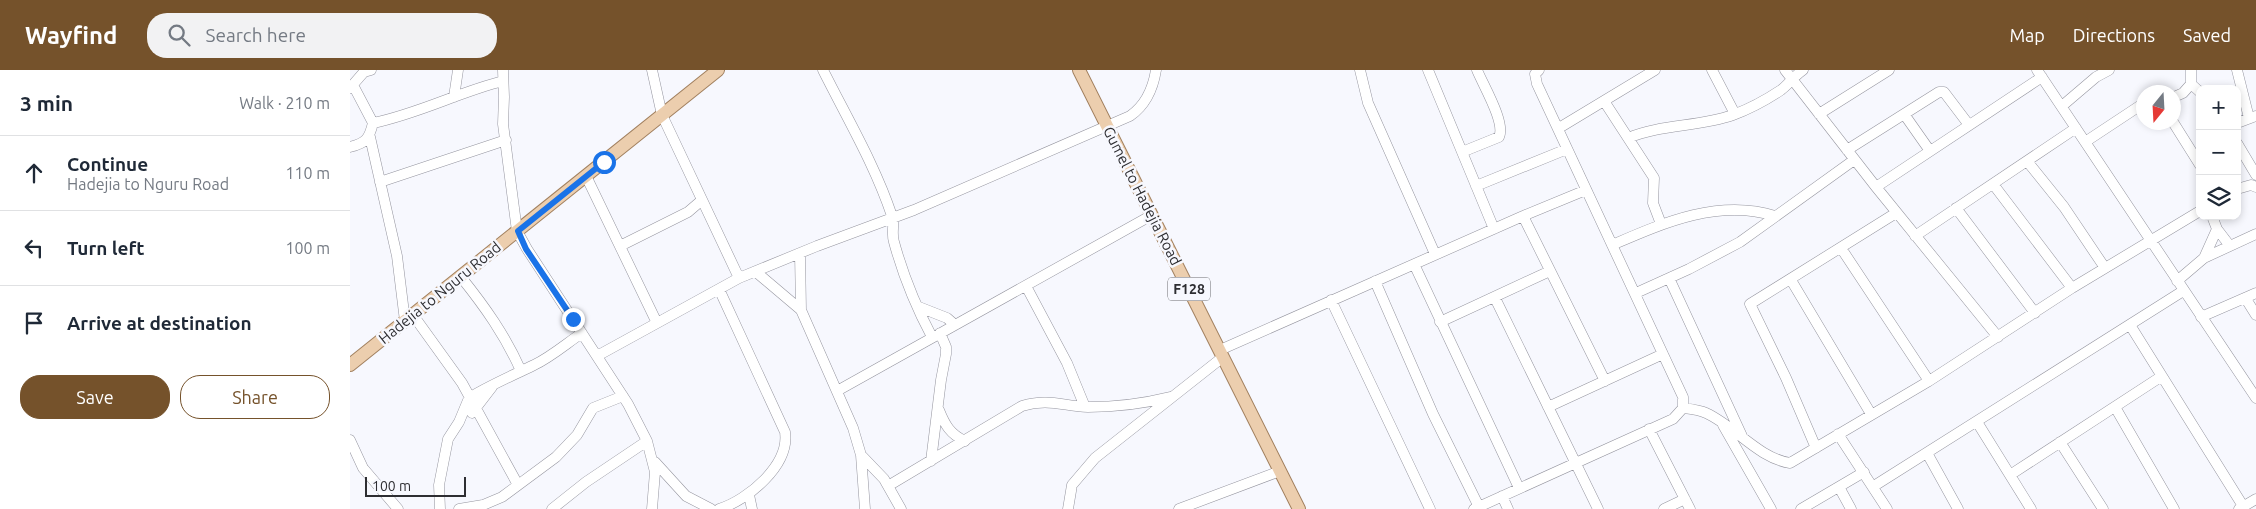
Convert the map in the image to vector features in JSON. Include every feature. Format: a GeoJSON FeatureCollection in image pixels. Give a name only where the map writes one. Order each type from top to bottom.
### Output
{"type":"FeatureCollection","features":[{"type":"Feature","properties":{"kind":"main road","name":"Hadejia to Nguru Road"},"geometry":{"type":"LineString","coordinates":[[350,365],[718,70]]}},
{"type":"Feature","properties":{"kind":"main road","name":"Gumel to Hadejia Road"},"geometry":{"type":"LineString","coordinates":[[1079,70],[1299,509]]}},
{"type":"Feature","properties":{"kind":"street"},"geometry":{"type":"LineString","coordinates":[[371,70],[364,72],[351,87],[373,123],[370,137],[409,318],[438,347],[476,409],[518,485]]}},
{"type":"Feature","properties":{"kind":"street"},"geometry":{"type":"LineString","coordinates":[[454,97],[458,70]]}},
{"type":"Feature","properties":{"kind":"street"},"geometry":{"type":"LineString","coordinates":[[652,70],[662,115],[740,278]]}},
{"type":"Feature","properties":{"kind":"street"},"geometry":{"type":"LineString","coordinates":[[823,70],[866,156],[894,218],[893,239],[913,298],[920,306],[947,318],[955,325]]}},
{"type":"Feature","properties":{"kind":"street"},"geometry":{"type":"LineString","coordinates":[[597,356],[740,278],[894,218],[1130,116],[1143,107],[1154,82],[1156,70]]}},
{"type":"Feature","properties":{"kind":"street"},"geometry":{"type":"LineString","coordinates":[[1360,70],[1368,103],[1435,254]]}},
{"type":"Feature","properties":{"kind":"street"},"geometry":{"type":"LineString","coordinates":[[1428,70],[1494,229]]}},
{"type":"Feature","properties":{"kind":"street"},"geometry":{"type":"LineString","coordinates":[[1462,152],[1498,137],[1502,132],[1477,70]]}},
{"type":"Feature","properties":{"kind":"street"},"geometry":{"type":"LineString","coordinates":[[1375,281],[1476,508],[1673,419],[1683,408],[1683,397],[1664,354],[1537,84],[1535,74],[1538,70]]}},
{"type":"Feature","properties":{"kind":"street"},"geometry":{"type":"LineString","coordinates":[[1559,128],[1655,70]]}},
{"type":"Feature","properties":{"kind":"street"},"geometry":{"type":"LineString","coordinates":[[1712,70],[1735,114]]}},
{"type":"Feature","properties":{"kind":"street"},"geometry":{"type":"LineString","coordinates":[[1788,74],[1803,70]]}},
{"type":"Feature","properties":{"kind":"street"},"geometry":{"type":"LineString","coordinates":[[1819,114],[1889,70]]}},
{"type":"Feature","properties":{"kind":"street"},"geometry":{"type":"LineString","coordinates":[[2062,106],[2096,77],[2109,70]]}},
{"type":"Feature","properties":{"kind":"street"},"geometry":{"type":"LineString","coordinates":[[2181,94],[2191,84],[2191,70]]}},
{"type":"Feature","properties":{"kind":"street"},"geometry":{"type":"LineString","coordinates":[[2237,70],[2252,117]]}},
{"type":"Feature","properties":{"kind":"street"},"geometry":{"type":"LineString","coordinates":[[1628,138],[1646,130],[1672,128],[1735,114],[1783,89],[1788,74]]}},
{"type":"Feature","properties":{"kind":"street"},"geometry":{"type":"LineString","coordinates":[[1788,74],[1896,213],[1998,337]]}},
{"type":"Feature","properties":{"kind":"street"},"geometry":{"type":"LineString","coordinates":[[1876,187],[1969,125],[2039,74],[2256,398]]}},
{"type":"Feature","properties":{"kind":"street"},"geometry":{"type":"LineString","coordinates":[[373,123],[431,107],[503,75],[502,124],[506,140],[518,231],[526,249],[623,396],[648,441],[653,459],[656,487],[652,509]]}},
{"type":"Feature","properties":{"kind":"street"},"geometry":{"type":"LineString","coordinates":[[2191,84],[2196,88]]}},
{"type":"Feature","properties":{"kind":"street"},"geometry":{"type":"LineString","coordinates":[[1847,150],[1939,92],[1944,92],[1969,125]]}},
{"type":"Feature","properties":{"kind":"street"},"geometry":{"type":"LineString","coordinates":[[1604,101],[1654,178],[1653,203],[1661,224]]}},
{"type":"Feature","properties":{"kind":"street"},"geometry":{"type":"LineString","coordinates":[[2085,142],[2136,108]]}},
{"type":"Feature","properties":{"kind":"street"},"geometry":{"type":"LineString","coordinates":[[1904,114],[1930,151]]}},
{"type":"Feature","properties":{"kind":"street"},"geometry":{"type":"LineString","coordinates":[[1915,236],[2076,128]]}},
{"type":"Feature","properties":{"kind":"street"},"geometry":{"type":"LineString","coordinates":[[2178,130],[2196,159]]}},
{"type":"Feature","properties":{"kind":"street"},"geometry":{"type":"LineString","coordinates":[[350,147],[364,143],[370,137]]}},
{"type":"Feature","properties":{"kind":"street"},"geometry":{"type":"LineString","coordinates":[[380,182],[506,140]]}},
{"type":"Feature","properties":{"kind":"street"},"geometry":{"type":"LineString","coordinates":[[1476,186],[1568,148]]}},
{"type":"Feature","properties":{"kind":"street"},"geometry":{"type":"LineString","coordinates":[[2241,150],[2256,175]]}},
{"type":"Feature","properties":{"kind":"street"},"geometry":{"type":"LineString","coordinates":[[1636,293],[1740,242],[1854,160]]}},
{"type":"Feature","properties":{"kind":"street"},"geometry":{"type":"LineString","coordinates":[[2027,161],[2064,208],[2106,268]]}},
{"type":"Feature","properties":{"kind":"street"},"geometry":{"type":"LineString","coordinates":[[586,176],[657,324]]}},
{"type":"Feature","properties":{"kind":"street"},"geometry":{"type":"LineString","coordinates":[[1993,184],[2072,288]]}},
{"type":"Feature","properties":{"kind":"street"},"geometry":{"type":"LineString","coordinates":[[2241,188],[2251,185],[2256,188]]}},
{"type":"Feature","properties":{"kind":"street"},"geometry":{"type":"LineString","coordinates":[[1068,509],[1072,485],[1095,458],[1130,431],[1221,353],[1331,300],[1586,190]]}},
{"type":"Feature","properties":{"kind":"street"},"geometry":{"type":"LineString","coordinates":[[620,246],[681,215],[702,200]]}},
{"type":"Feature","properties":{"kind":"street"},"geometry":{"type":"LineString","coordinates":[[1956,208],[2035,313]]}},
{"type":"Feature","properties":{"kind":"street"},"geometry":{"type":"LineString","coordinates":[[1612,245],[1661,224],[1699,213],[1754,209],[1775,216]]}},
{"type":"Feature","properties":{"kind":"street"},"geometry":{"type":"LineString","coordinates":[[1816,448],[1786,378],[1750,304],[1896,213]]}},
{"type":"Feature","properties":{"kind":"street"},"geometry":{"type":"LineString","coordinates":[[1683,408],[1705,412],[1782,462],[1790,463],[1929,381],[2072,288],[2196,213]]}},
{"type":"Feature","properties":{"kind":"street"},"geometry":{"type":"LineString","coordinates":[[837,391],[1152,215]]}},
{"type":"Feature","properties":{"kind":"street"},"geometry":{"type":"LineString","coordinates":[[1523,216],[1605,381]]}},
{"type":"Feature","properties":{"kind":"street"},"geometry":{"type":"LineString","coordinates":[[2214,220],[2217,229],[2230,246]]}},
{"type":"Feature","properties":{"kind":"street"},"geometry":{"type":"LineString","coordinates":[[876,224],[893,239]]}},
{"type":"Feature","properties":{"kind":"street"},"geometry":{"type":"LineString","coordinates":[[2204,258],[2217,229]]}},
{"type":"Feature","properties":{"kind":"street"},"geometry":{"type":"LineString","coordinates":[[2177,281],[2204,258],[2256,234]]}},
{"type":"Feature","properties":{"kind":"street"},"geometry":{"type":"LineString","coordinates":[[1841,248],[1929,381]]}},
{"type":"Feature","properties":{"kind":"street"},"geometry":{"type":"LineString","coordinates":[[800,254],[802,310],[853,428],[861,455],[866,509]]}},
{"type":"Feature","properties":{"kind":"street"},"geometry":{"type":"LineString","coordinates":[[1414,264],[1519,488]]}},
{"type":"Feature","properties":{"kind":"street"},"geometry":{"type":"LineString","coordinates":[[1440,322],[1550,271]]}},
{"type":"Feature","properties":{"kind":"street"},"geometry":{"type":"LineString","coordinates":[[756,272],[802,310]]}},
{"type":"Feature","properties":{"kind":"street"},"geometry":{"type":"LineString","coordinates":[[460,277],[489,312],[508,343],[521,371]]}},
{"type":"Feature","properties":{"kind":"street"},"geometry":{"type":"LineString","coordinates":[[1669,278],[1742,436]]}},
{"type":"Feature","properties":{"kind":"street"},"geometry":{"type":"LineString","coordinates":[[1791,280],[1871,414]]}},
{"type":"Feature","properties":{"kind":"street"},"geometry":{"type":"LineString","coordinates":[[1026,286],[1067,363],[1085,407]]}},
{"type":"Feature","properties":{"kind":"street"},"geometry":{"type":"LineString","coordinates":[[719,509],[749,495],[764,480],[774,467],[787,441],[785,432],[720,289]]}},
{"type":"Feature","properties":{"kind":"street"},"geometry":{"type":"LineString","coordinates":[[1874,486],[2183,291]]}},
{"type":"Feature","properties":{"kind":"street"},"geometry":{"type":"LineString","coordinates":[[2201,317],[2256,293]]}},
{"type":"Feature","properties":{"kind":"street"},"geometry":{"type":"LineString","coordinates":[[1495,298],[1598,509]]}},
{"type":"Feature","properties":{"kind":"street"},"geometry":{"type":"LineString","coordinates":[[2246,299],[2256,315]]}},
{"type":"Feature","properties":{"kind":"street"},"geometry":{"type":"LineString","coordinates":[[1331,300],[1430,509]]}},
{"type":"Feature","properties":{"kind":"street"},"geometry":{"type":"LineString","coordinates":[[920,306],[922,318],[946,347],[931,461]]}},
{"type":"Feature","properties":{"kind":"street"},"geometry":{"type":"LineString","coordinates":[[2130,325],[2241,508],[2256,500]]}},
{"type":"Feature","properties":{"kind":"street"},"geometry":{"type":"LineString","coordinates":[[440,509],[438,492],[448,439],[459,422],[469,398],[492,387],[510,375],[536,365],[582,332]]}},
{"type":"Feature","properties":{"kind":"street"},"geometry":{"type":"LineString","coordinates":[[1548,407],[1664,354]]}},
{"type":"Feature","properties":{"kind":"street"},"geometry":{"type":"LineString","coordinates":[[2010,475],[2162,376]]}},
{"type":"Feature","properties":{"kind":"street"},"geometry":{"type":"LineString","coordinates":[[459,422],[476,409],[492,387]]}},
{"type":"Feature","properties":{"kind":"street"},"geometry":{"type":"LineString","coordinates":[[459,509],[494,502],[556,457],[570,444],[593,408],[623,396]]}},
{"type":"Feature","properties":{"kind":"street"},"geometry":{"type":"LineString","coordinates":[[888,486],[1022,406],[1036,402],[1058,402],[1085,407],[1139,404],[1170,397]]}},
{"type":"Feature","properties":{"kind":"street"},"geometry":{"type":"LineString","coordinates":[[2115,407],[2174,509]]}},
{"type":"Feature","properties":{"kind":"street"},"geometry":{"type":"LineString","coordinates":[[939,409],[954,436],[965,440]]}},
{"type":"Feature","properties":{"kind":"street"},"geometry":{"type":"LineString","coordinates":[[1977,422],[2031,509]]}},
{"type":"Feature","properties":{"kind":"street"},"geometry":{"type":"LineString","coordinates":[[1722,423],[1771,509]]}},
{"type":"Feature","properties":{"kind":"street"},"geometry":{"type":"LineString","coordinates":[[1649,429],[1690,509]]}},
{"type":"Feature","properties":{"kind":"street"},"geometry":{"type":"LineString","coordinates":[[1838,434],[1874,486],[1887,509]]}},
{"type":"Feature","properties":{"kind":"street"},"geometry":{"type":"LineString","coordinates":[[350,440],[362,468],[398,509]]}},
{"type":"Feature","properties":{"kind":"street"},"geometry":{"type":"LineString","coordinates":[[552,509],[586,482],[648,441]]}},
{"type":"Feature","properties":{"kind":"street"},"geometry":{"type":"LineString","coordinates":[[2060,442],[2103,509]]}},
{"type":"Feature","properties":{"kind":"street"},"geometry":{"type":"LineString","coordinates":[[1927,453],[1958,509]]}},
{"type":"Feature","properties":{"kind":"street"},"geometry":{"type":"LineString","coordinates":[[861,455],[888,486],[901,509]]}},
{"type":"Feature","properties":{"kind":"street"},"geometry":{"type":"LineString","coordinates":[[653,459],[686,496],[710,509]]}},
{"type":"Feature","properties":{"kind":"street"},"geometry":{"type":"LineString","coordinates":[[1179,509],[1280,471]]}},
{"type":"Feature","properties":{"kind":"street"},"geometry":{"type":"LineString","coordinates":[[1800,509],[1864,472]]}},
{"type":"Feature","properties":{"kind":"street"},"geometry":{"type":"LineString","coordinates":[[1840,487],[1851,509]]}},
{"type":"Feature","properties":{"kind":"street"},"geometry":{"type":"LineString","coordinates":[[749,495],[752,509]]}},
{"type":"Feature","properties":{"kind":"street"},"geometry":{"type":"LineString","coordinates":[[1502,496],[1508,509]]}},
{"type":"Feature","properties":{"kind":"street"},"geometry":{"type":"LineString","coordinates":[[1664,509],[1685,499]]}},
{"type":"Feature","properties":{"kind":"route"},"geometry":{"type":"LineString","coordinates":[[573,319],[526,249],[518,231],[604,162]]}}]}
